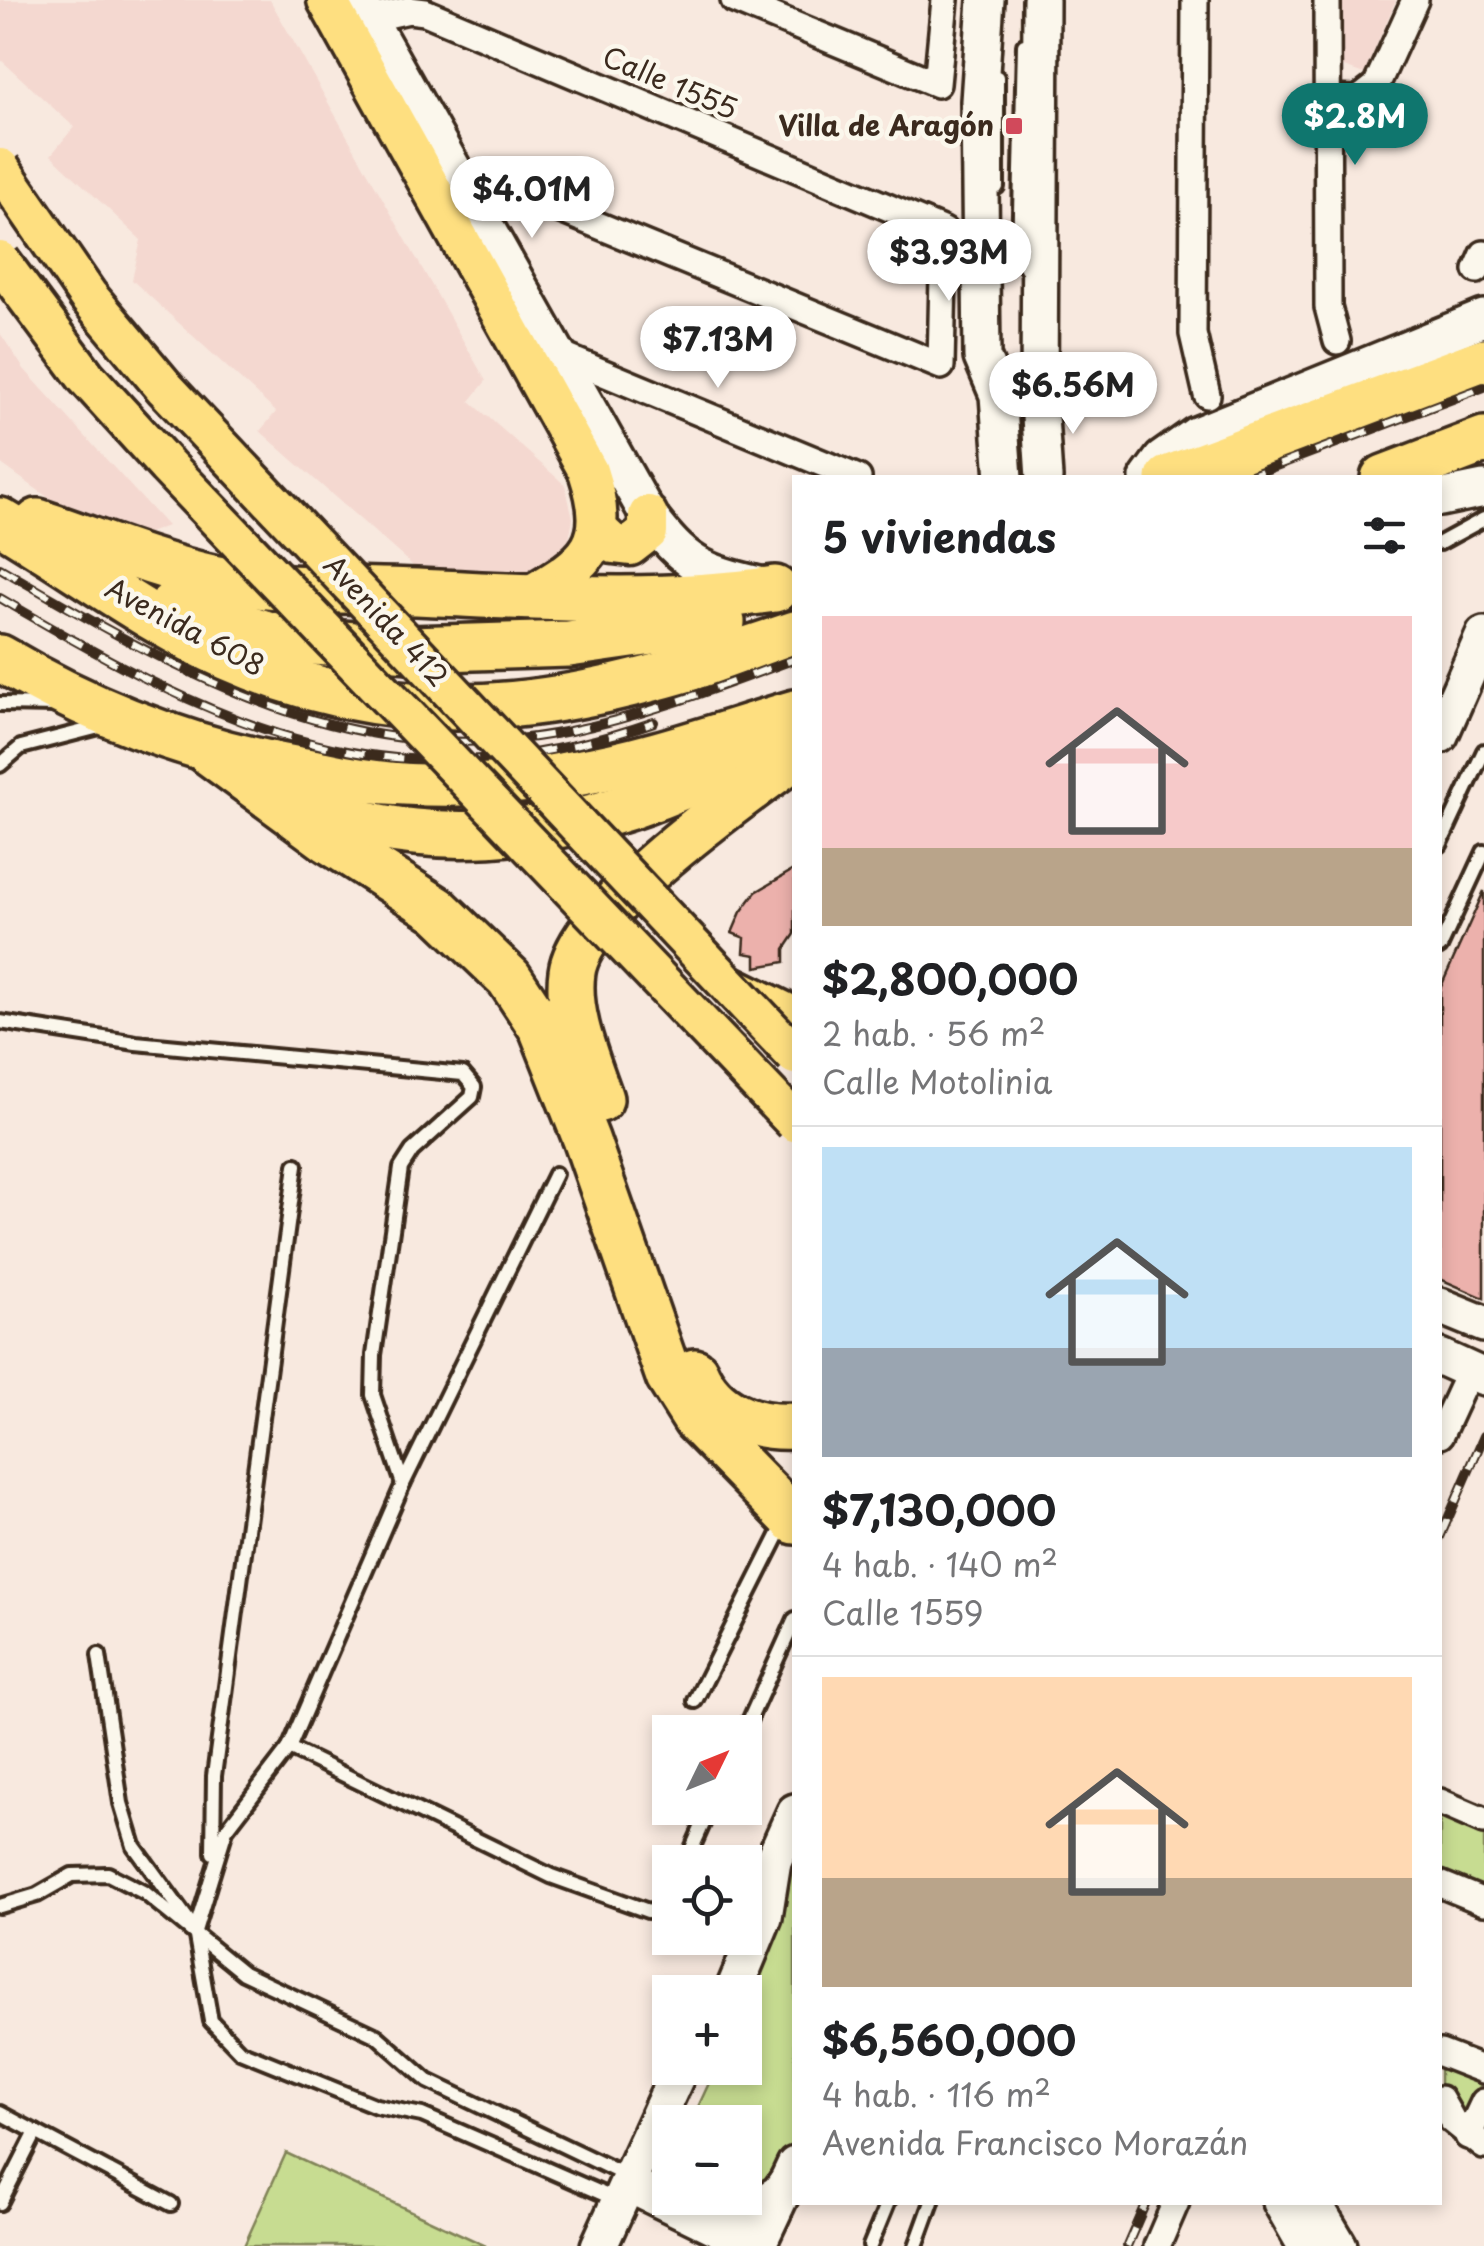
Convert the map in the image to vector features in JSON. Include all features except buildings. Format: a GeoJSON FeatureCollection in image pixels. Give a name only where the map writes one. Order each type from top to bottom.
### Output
{"type":"FeatureCollection","features":[{"type":"Feature","properties":{"kind":"highway"},"geometry":{"type":"LineString","coordinates":[[1178,475],[1484,361]]}},
{"type":"Feature","properties":{"kind":"highway"},"geometry":{"type":"LineString","coordinates":[[1392,475],[1484,440]]}},
{"type":"Feature","properties":{"kind":"highway"},"geometry":{"type":"LineString","coordinates":[[0,510],[214,579],[270,586],[578,601],[704,599],[791,609]]}},
{"type":"Feature","properties":{"kind":"highway","name":"Avenida 608"},"geometry":{"type":"LineString","coordinates":[[0,521],[156,618],[260,669],[348,694],[436,708],[490,710],[544,703],[667,674],[791,609]]}},
{"type":"Feature","properties":{"kind":"highway"},"geometry":{"type":"LineString","coordinates":[[74,565],[158,599],[286,640],[411,649],[569,644],[791,609]]}},
{"type":"Feature","properties":{"kind":"highway"},"geometry":{"type":"LineString","coordinates":[[0,658],[103,714],[208,751],[311,806],[374,824],[473,834],[544,828],[616,812],[691,782],[792,718]]}},
{"type":"Feature","properties":{"kind":"highway"},"geometry":{"type":"LineString","coordinates":[[208,751],[329,840],[438,910],[509,978],[542,1028],[586,1139],[669,1377],[696,1420],[792,1518]]}},
{"type":"Feature","properties":{"kind":"highway"},"geometry":{"type":"LineString","coordinates":[[792,758],[678,845],[628,892],[582,944],[572,971],[584,1050],[700,1384],[718,1404],[744,1420],[775,1427],[792,1426]]}},
{"type":"Feature","properties":{"kind":"main road"},"geometry":{"type":"LineString","coordinates":[[326,0],[588,471],[598,502],[600,532],[572,571],[528,596]]}},
{"type":"Feature","properties":{"kind":"main road","name":"Avenida 412"},"geometry":{"type":"LineString","coordinates":[[0,168],[88,296],[164,388],[792,1053]]}},
{"type":"Feature","properties":{"kind":"main road","name":"Avenida 412"},"geometry":{"type":"LineString","coordinates":[[0,261],[86,377],[166,466],[792,1119]]}},
{"type":"Feature","properties":{"kind":"main road"},"geometry":{"type":"LineString","coordinates":[[600,532],[613,544],[630,546],[648,532],[648,515]]}},
{"type":"Feature","properties":{"kind":"main road"},"geometry":{"type":"LineString","coordinates":[[730,984],[792,1015]]}},
{"type":"Feature","properties":{"kind":"street"},"geometry":{"type":"LineString","coordinates":[[734,0],[937,84],[946,0]]}},
{"type":"Feature","properties":{"kind":"street"},"geometry":{"type":"LineString","coordinates":[[986,0],[979,102],[982,356],[1023,384],[1043,475]]}},
{"type":"Feature","properties":{"kind":"street"},"geometry":{"type":"LineString","coordinates":[[1195,0],[1193,334],[1207,395]]}},
{"type":"Feature","properties":{"kind":"street"},"geometry":{"type":"LineString","coordinates":[[1326,0],[1328,307],[1336,341]]}},
{"type":"Feature","properties":{"kind":"street"},"geometry":{"type":"LineString","coordinates":[[1326,99],[1358,100],[1376,86],[1415,0]]}},
{"type":"Feature","properties":{"kind":"street"},"geometry":{"type":"LineString","coordinates":[[363,10],[648,515],[686,560],[791,609]]}},
{"type":"Feature","properties":{"kind":"street","name":"Calle 1555"},"geometry":{"type":"LineString","coordinates":[[363,10],[425,12],[944,231],[941,366],[510,189],[470,197]]}},
{"type":"Feature","properties":{"kind":"street"},"geometry":{"type":"LineString","coordinates":[[1005,475],[1038,288],[1032,10]]}},
{"type":"Feature","properties":{"kind":"street"},"geometry":{"type":"LineString","coordinates":[[1150,475],[1162,460],[1220,424],[1484,318]]}},
{"type":"Feature","properties":{"kind":"street"},"geometry":{"type":"LineString","coordinates":[[558,354],[851,475]]}},
{"type":"Feature","properties":{"kind":"street"},"geometry":{"type":"LineString","coordinates":[[1442,498],[1484,489]]}},
{"type":"Feature","properties":{"kind":"street"},"geometry":{"type":"LineString","coordinates":[[1442,731],[1484,636]]}},
{"type":"Feature","properties":{"kind":"street"},"geometry":{"type":"LineString","coordinates":[[1442,1307],[1484,1324]]}},
{"type":"Feature","properties":{"kind":"street"},"geometry":{"type":"LineString","coordinates":[[1442,1429],[1465,1368]]}},
{"type":"Feature","properties":{"kind":"street"},"geometry":{"type":"LineString","coordinates":[[1442,1803],[1484,1821]]}},
{"type":"Feature","properties":{"kind":"street"},"geometry":{"type":"LineString","coordinates":[[762,1885],[792,1819]]}},
{"type":"Feature","properties":{"kind":"street"},"geometry":{"type":"LineString","coordinates":[[740,1975],[764,1917],[773,1861]]}},
{"type":"Feature","properties":{"kind":"street"},"geometry":{"type":"LineString","coordinates":[[1442,1885],[1484,1902]]}},
{"type":"Feature","properties":{"kind":"street"},"geometry":{"type":"LineString","coordinates":[[1442,2054],[1484,2070]]}},
{"type":"Feature","properties":{"kind":"street"},"geometry":{"type":"LineString","coordinates":[[598,2246],[672,2085]]}},
{"type":"Feature","properties":{"kind":"street"},"geometry":{"type":"LineString","coordinates":[[1442,2101],[1476,2141]]}},
{"type":"Feature","properties":{"kind":"street"},"geometry":{"type":"LineString","coordinates":[[1476,2141],[1484,2102]]}},
{"type":"Feature","properties":{"kind":"street"},"geometry":{"type":"LineString","coordinates":[[626,2187],[756,2246],[792,2172]]}},
{"type":"Feature","properties":{"kind":"street"},"geometry":{"type":"LineString","coordinates":[[762,2203],[779,2193],[792,2172]]}},
{"type":"Feature","properties":{"kind":"street"},"geometry":{"type":"LineString","coordinates":[[1158,2246],[1175,2205]]}},
{"type":"Feature","properties":{"kind":"street"},"geometry":{"type":"LineString","coordinates":[[1283,2205],[1306,2246]]}},
{"type":"Feature","properties":{"kind":"street"},"geometry":{"type":"LineString","coordinates":[[1315,2205],[1338,2246]]}},
{"type":"Feature","properties":{"kind":"lane"},"geometry":{"type":"LineString","coordinates":[[995,0],[997,194]]}},
{"type":"Feature","properties":{"kind":"lane"},"geometry":{"type":"LineString","coordinates":[[981,272],[996,251],[996,213]]}},
{"type":"Feature","properties":{"kind":"lane"},"geometry":{"type":"LineString","coordinates":[[1442,542],[1484,518]]}},
{"type":"Feature","properties":{"kind":"lane"},"geometry":{"type":"LineString","coordinates":[[0,704],[103,714]]}},
{"type":"Feature","properties":{"kind":"lane"},"geometry":{"type":"LineString","coordinates":[[0,764],[21,747],[103,714]]}},
{"type":"Feature","properties":{"kind":"lane"},"geometry":{"type":"LineString","coordinates":[[1442,841],[1484,751]]}},
{"type":"Feature","properties":{"kind":"lane"},"geometry":{"type":"LineString","coordinates":[[1442,944],[1484,852]]}},
{"type":"Feature","properties":{"kind":"lane"},"geometry":{"type":"LineString","coordinates":[[0,1022],[136,1043],[463,1074],[469,1080],[472,1097],[412,1151],[401,1168],[374,1355],[374,1395],[404,1484]]}},
{"type":"Feature","properties":{"kind":"lane"},"geometry":{"type":"LineString","coordinates":[[213,1866],[214,1776],[296,1166]]}},
{"type":"Feature","properties":{"kind":"lane"},"geometry":{"type":"LineString","coordinates":[[555,1174],[404,1484],[289,1748],[226,1830],[196,1930],[211,2020],[240,2051],[322,2088],[376,2106],[422,2115],[626,2187]]}},
{"type":"Feature","properties":{"kind":"lane"},"geometry":{"type":"LineString","coordinates":[[695,1701],[792,1518]]}},
{"type":"Feature","properties":{"kind":"lane"},"geometry":{"type":"LineString","coordinates":[[752,1715],[792,1626]]}},
{"type":"Feature","properties":{"kind":"lane"},"geometry":{"type":"LineString","coordinates":[[99,1655],[122,1803],[134,1846],[196,1930]]}},
{"type":"Feature","properties":{"kind":"lane"},"geometry":{"type":"LineString","coordinates":[[289,1748],[551,1876],[652,1910]]}},
{"type":"Feature","properties":{"kind":"lane"},"geometry":{"type":"LineString","coordinates":[[0,1906],[37,1895],[72,1875],[108,1874],[144,1892],[196,1930],[244,1974],[377,2036],[428,2081],[626,2187]]}},
{"type":"Feature","properties":{"kind":"lane"},"geometry":{"type":"LineString","coordinates":[[0,2113],[171,2204]]}},
{"type":"Feature","properties":{"kind":"lane"},"geometry":{"type":"LineString","coordinates":[[0,2203],[36,2132]]}},
{"type":"Feature","properties":{"kind":"lane"},"geometry":{"type":"LineString","coordinates":[[870,2246],[887,2205]]}},
{"type":"Feature","properties":{"kind":"lane"},"geometry":{"type":"LineString","coordinates":[[916,2246],[931,2205]]}},
{"type":"Feature","properties":{"kind":"shaded area"},"geometry":{"type":"Polygon","coordinates":[[[0,0],[270,0],[486,381],[470,401],[565,485],[573,518],[569,539],[551,564],[533,576],[421,573],[260,431],[276,412],[132,280],[141,240],[51,155],[74,127],[0,59],[0,0]]]}},
{"type":"Feature","properties":{"kind":"shaded area"},"geometry":{"type":"Polygon","coordinates":[[[1341,0],[1396,0],[1364,74],[1341,66],[1341,0]]]}},
{"type":"Feature","properties":{"kind":"shaded area"},"geometry":{"type":"Polygon","coordinates":[[[0,333],[24,369],[167,526],[135,538],[63,508],[0,463],[0,333]]]}},
{"type":"Feature","properties":{"kind":"green space"},"geometry":{"type":"Polygon","coordinates":[[[1442,1808],[1484,1826],[1484,1900],[1442,1881],[1442,1808]]]}},
{"type":"Feature","properties":{"kind":"green space"},"geometry":{"type":"Polygon","coordinates":[[[792,1870],[792,2146],[772,2195],[762,2196],[762,2105],[699,2105],[708,2085],[762,2085],[762,1975],[753,1975],[792,1870]]]}},
{"type":"Feature","properties":{"kind":"green space"},"geometry":{"type":"Polygon","coordinates":[[[1442,2060],[1484,2077],[1468,2113],[1453,2109],[1442,2090],[1442,2060]]]}},
{"type":"Feature","properties":{"kind":"green space"},"geometry":{"type":"Polygon","coordinates":[[[286,2153],[486,2246],[244,2246],[286,2153]]]}},
{"type":"Feature","properties":{"kind":"railway"},"geometry":{"type":"LineString","coordinates":[[1252,475],[1484,387]]}},
{"type":"Feature","properties":{"kind":"railway"},"geometry":{"type":"LineString","coordinates":[[0,568],[202,678],[271,706],[341,727],[414,739],[490,741],[570,731],[656,708],[792,660]]}},
{"type":"Feature","properties":{"kind":"railway"},"geometry":{"type":"LineString","coordinates":[[0,598],[160,686],[237,719],[313,744],[391,758],[473,760],[560,748],[654,722]]}},
{"type":"Feature","properties":{"kind":"railway"},"geometry":{"type":"LineString","coordinates":[[1442,1532],[1484,1436]]}},
{"type":"Feature","properties":{"kind":"railway"},"geometry":{"type":"LineString","coordinates":[[1127,2246],[1145,2205]]}},
{"type":"Feature","properties":{"kind":"place","name":"Villa de Aragón"},"geometry":{"type":"Point","coordinates":[1014,126]}}]}
